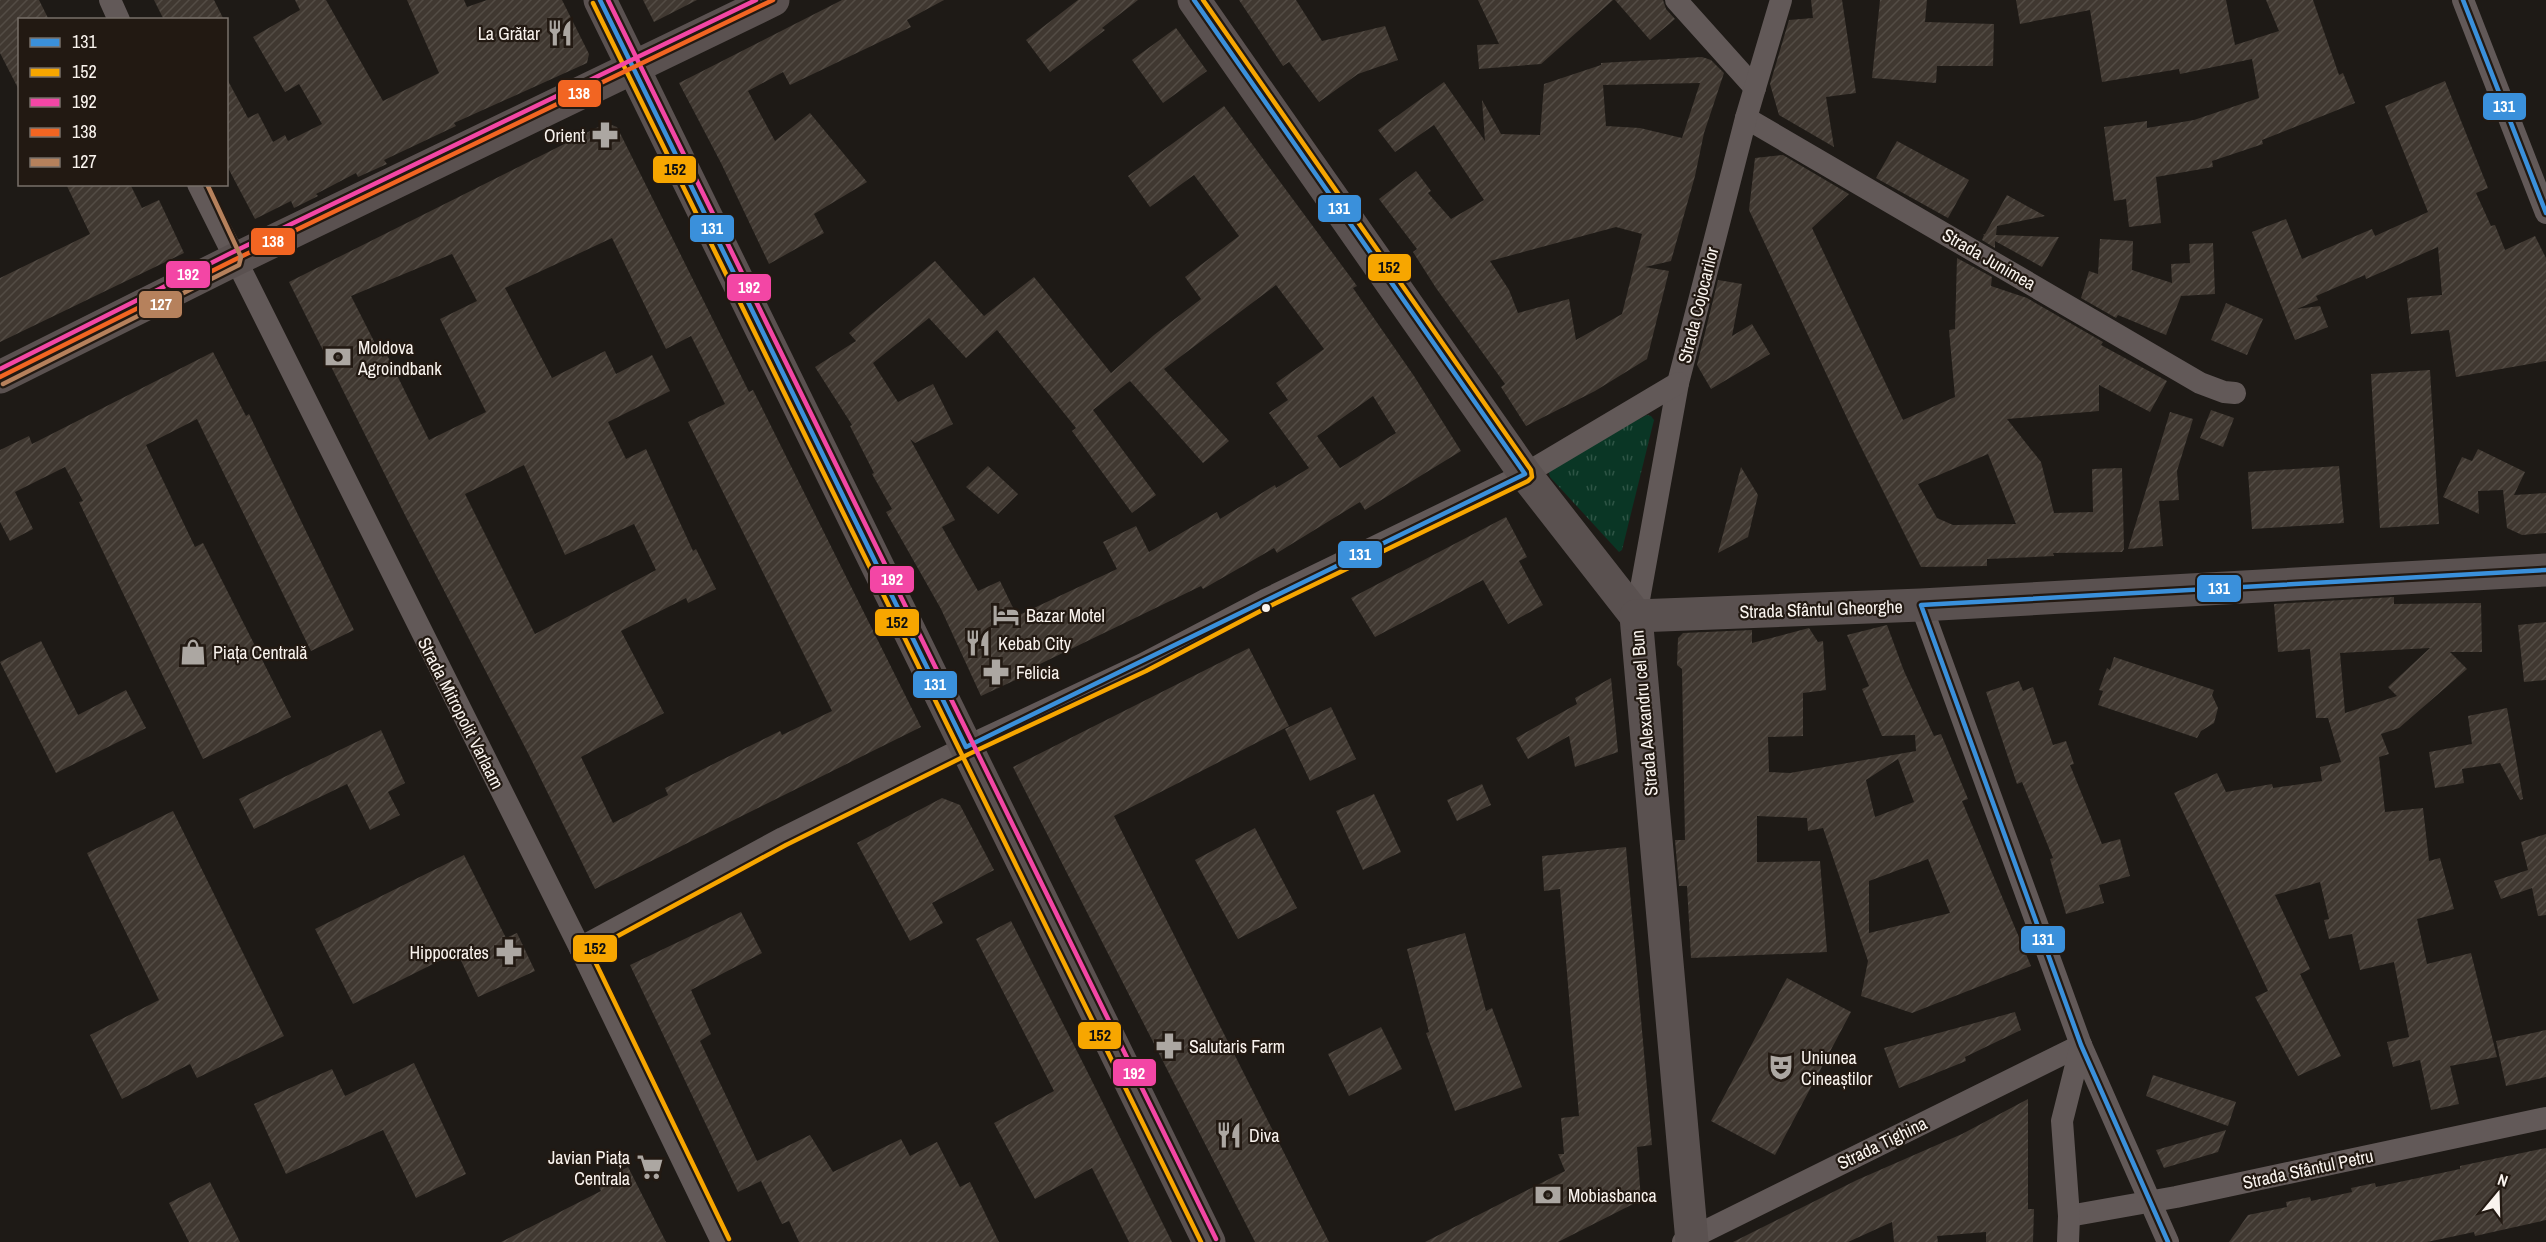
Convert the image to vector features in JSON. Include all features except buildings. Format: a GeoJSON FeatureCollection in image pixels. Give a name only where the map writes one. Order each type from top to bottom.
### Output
{"type":"FeatureCollection","features":[{"type":"Feature","properties":{"kind":"street"},"geometry":{"type":"LineString","coordinates":[[110,0],[118,18]]}},
{"type":"Feature","properties":{"kind":"street"},"geometry":{"type":"LineString","coordinates":[[600,0],[1209,1242]]}},
{"type":"Feature","properties":{"kind":"street"},"geometry":{"type":"LineString","coordinates":[[0,377],[234,260],[773,0]]}},
{"type":"Feature","properties":{"kind":"street","name":"Strada Alexandru cel Bun"},"geometry":{"type":"LineString","coordinates":[[1194,0],[1525,474],[1636,616],[1689,1241]]}},
{"type":"Feature","properties":{"kind":"street"},"geometry":{"type":"LineString","coordinates":[[1676,0],[1755,88]]}},
{"type":"Feature","properties":{"kind":"street","name":"Strada Cojocarilor"},"geometry":{"type":"LineString","coordinates":[[1636,616],[1678,383],[1746,118],[1782,0]]}},
{"type":"Feature","properties":{"kind":"street"},"geometry":{"type":"LineString","coordinates":[[2463,0],[2546,213]]}},
{"type":"Feature","properties":{"kind":"street","name":"Strada Junimea"},"geometry":{"type":"LineString","coordinates":[[1746,118],[2200,383],[2224,392],[2235,393]]}},
{"type":"Feature","properties":{"kind":"street","name":"Strada Mitropolit Varlaam"},"geometry":{"type":"LineString","coordinates":[[199,186],[580,948],[722,1242]]}},
{"type":"Feature","properties":{"kind":"street"},"geometry":{"type":"LineString","coordinates":[[580,948],[783,838],[966,747],[1143,664],[1265,600],[1525,474],[1678,383]]}},
{"type":"Feature","properties":{"kind":"street","name":"Strada Sfântul Gheorghe"},"geometry":{"type":"LineString","coordinates":[[1636,616],[1922,605],[2546,570]]}},
{"type":"Feature","properties":{"kind":"street"},"geometry":{"type":"LineString","coordinates":[[1922,605],[2081,1045],[2168,1242]]}},
{"type":"Feature","properties":{"kind":"street"},"geometry":{"type":"LineString","coordinates":[[2068,1242],[2069,1216],[2062,1121],[2081,1045]]}},
{"type":"Feature","properties":{"kind":"street","name":"Strada Tighina"},"geometry":{"type":"LineString","coordinates":[[1689,1241],[2081,1045]]}},
{"type":"Feature","properties":{"kind":"street","name":"Strada Sfântul Petru"},"geometry":{"type":"LineString","coordinates":[[2069,1216],[2150,1202],[2546,1118]]}},
{"type":"Feature","properties":{"kind":"green space"},"geometry":{"type":"Polygon","coordinates":[[[1647,415],[1654,420],[1622,550],[1619,552],[1550,477],[1548,469],[1550,464],[1647,415]]]}},
{"type":"Feature","properties":{"kind":"transit line","name":"131"},"geometry":{"type":"LineString","coordinates":[[600,0],[966,747],[1525,474],[1194,0]]}},
{"type":"Feature","properties":{"kind":"transit line","name":"192"},"geometry":{"type":"LineString","coordinates":[[608,0],[1216,1239]]}},
{"type":"Feature","properties":{"kind":"transit line","name":"192"},"geometry":{"type":"LineString","coordinates":[[0,369],[231,253],[756,0]]}},
{"type":"Feature","properties":{"kind":"transit line","name":"138"},"geometry":{"type":"LineString","coordinates":[[0,377],[234,260],[773,0]]}},
{"type":"Feature","properties":{"kind":"transit line","name":"152"},"geometry":{"type":"LineString","coordinates":[[729,1239],[590,951],[786,845],[969,754],[1146,671],[1268,607],[1528,481],[1532,477],[1531,470],[1203,0]]}},
{"type":"Feature","properties":{"kind":"transit line","name":"131"},"geometry":{"type":"LineString","coordinates":[[2463,0],[2546,213]]}},
{"type":"Feature","properties":{"kind":"transit line","name":"152"},"geometry":{"type":"LineString","coordinates":[[593,3],[1201,1242]]}},
{"type":"Feature","properties":{"kind":"transit line","name":"127"},"geometry":{"type":"LineString","coordinates":[[3,384],[239,265],[241,257],[208,186]]}},
{"type":"Feature","properties":{"kind":"transit line","name":"131"},"geometry":{"type":"LineString","coordinates":[[2168,1242],[2081,1045],[1921,605],[2546,570]]}},
{"type":"Feature","properties":{"kind":"place","name":"La Grătar"},"geometry":{"type":"Point","coordinates":[560,33]}},
{"type":"Feature","properties":{"kind":"place","name":"Orient"},"geometry":{"type":"Point","coordinates":[605,135]}},
{"type":"Feature","properties":{"kind":"place","name":"Moldova Agroindbank"},"geometry":{"type":"Point","coordinates":[338,357]}},
{"type":"Feature","properties":{"kind":"place","name":"Bazar Motel"},"geometry":{"type":"Point","coordinates":[1006,615]}},
{"type":"Feature","properties":{"kind":"place","name":"Kebab City"},"geometry":{"type":"Point","coordinates":[978,643]}},
{"type":"Feature","properties":{"kind":"place","name":"Piața Centrală"},"geometry":{"type":"Point","coordinates":[193,652]}},
{"type":"Feature","properties":{"kind":"place","name":"Felicia"},"geometry":{"type":"Point","coordinates":[996,672]}},
{"type":"Feature","properties":{"kind":"place","name":"Hippocrates"},"geometry":{"type":"Point","coordinates":[509,952]}},
{"type":"Feature","properties":{"kind":"place","name":"Salutaris Farm"},"geometry":{"type":"Point","coordinates":[1169,1046]}},
{"type":"Feature","properties":{"kind":"place","name":"Uniunea Cineaștilor"},"geometry":{"type":"Point","coordinates":[1781,1067]}},
{"type":"Feature","properties":{"kind":"place","name":"Diva"},"geometry":{"type":"Point","coordinates":[1229,1135]}},
{"type":"Feature","properties":{"kind":"place","name":"Javian Piața Centrala"},"geometry":{"type":"Point","coordinates":[650,1167]}},
{"type":"Feature","properties":{"kind":"place","name":"Mobiasbanca"},"geometry":{"type":"Point","coordinates":[1548,1195]}}]}
